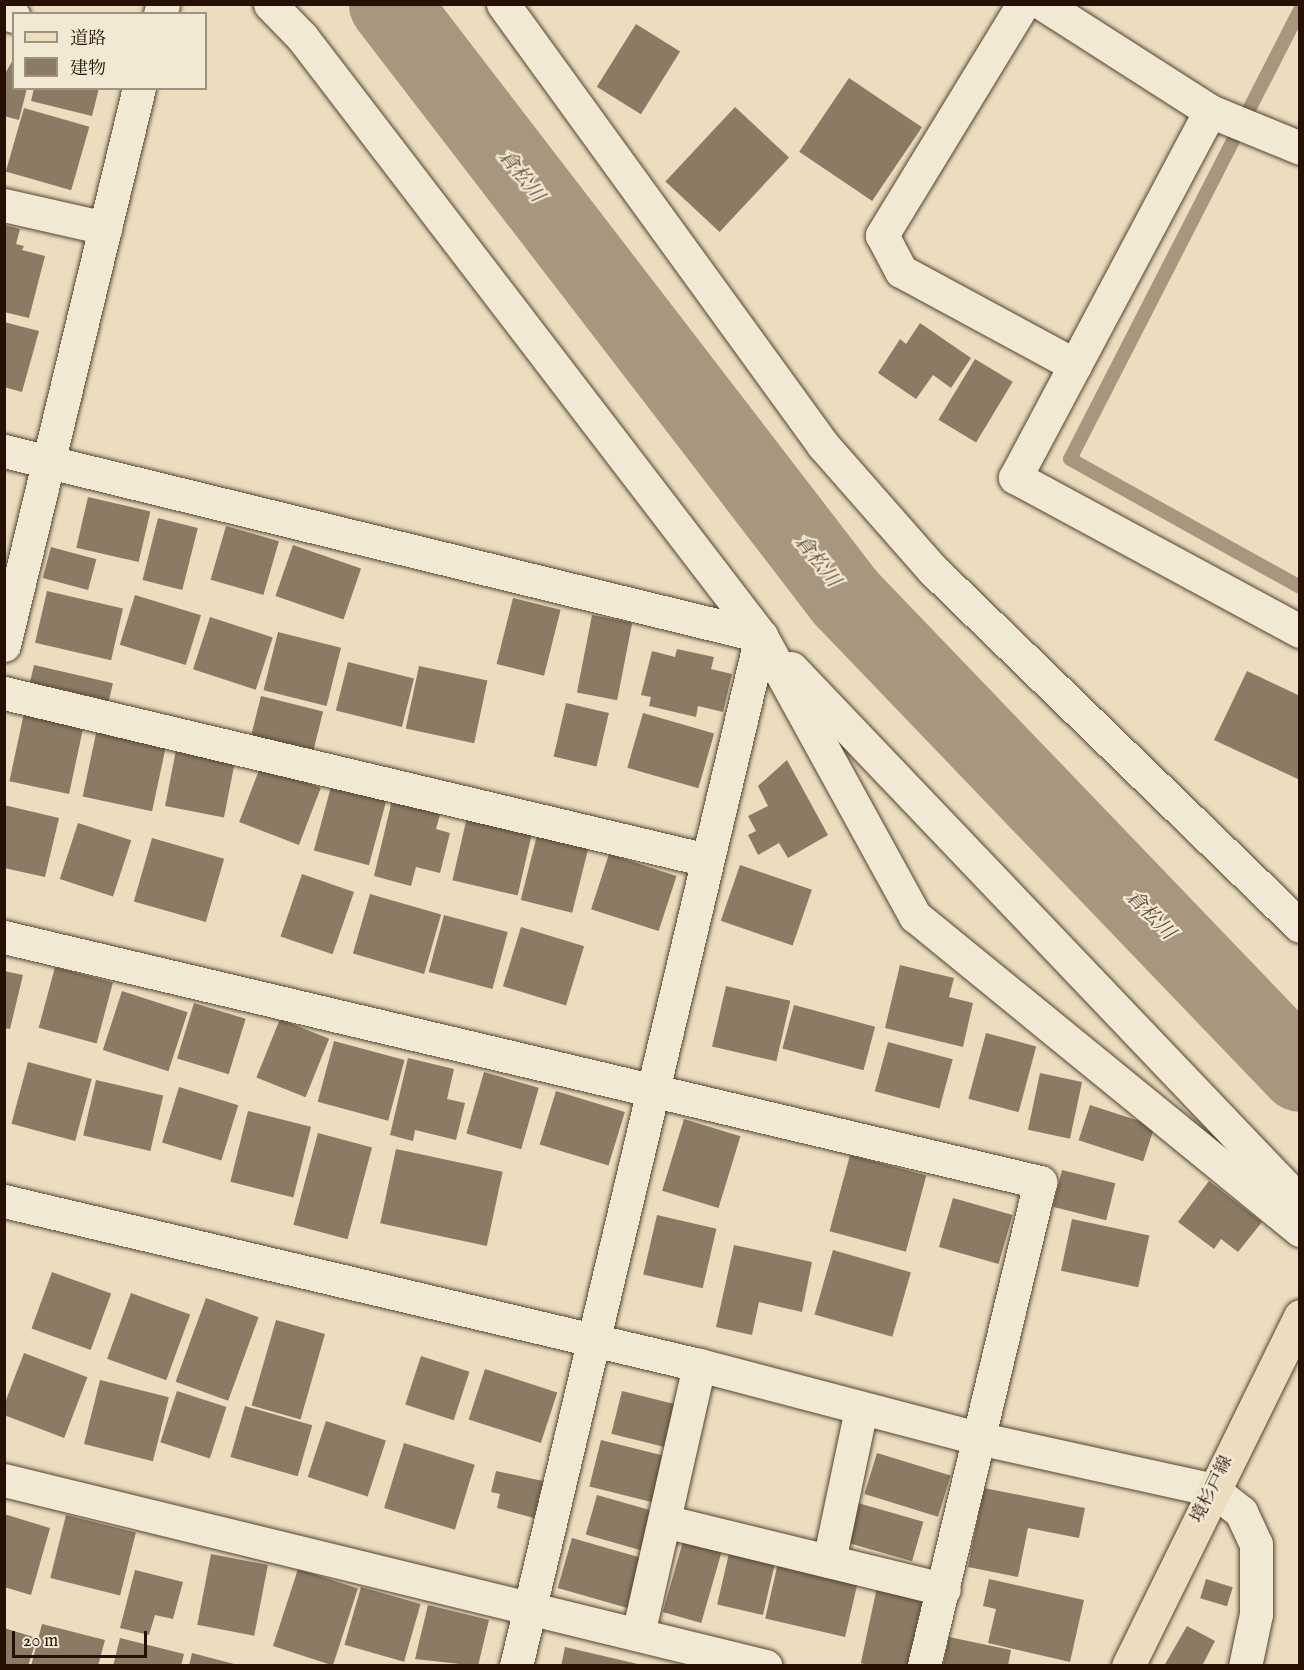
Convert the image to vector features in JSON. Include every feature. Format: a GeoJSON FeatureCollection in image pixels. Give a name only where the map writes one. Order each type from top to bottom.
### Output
{"type":"FeatureCollection","features":[{"type":"Feature","properties":{"kind":"main road","name":"境杉戸線"},"geometry":{"type":"LineString","coordinates":[[1128,1665],[1299,1316]]}},
{"type":"Feature","properties":{"kind":"street"},"geometry":{"type":"LineString","coordinates":[[270,4],[302,37],[761,636],[1299,1202]]}},
{"type":"Feature","properties":{"kind":"street"},"geometry":{"type":"LineString","coordinates":[[503,4],[822,445],[933,570],[1299,926]]}},
{"type":"Feature","properties":{"kind":"street"},"geometry":{"type":"LineString","coordinates":[[1023,4],[882,236],[901,271],[1075,365]]}},
{"type":"Feature","properties":{"kind":"street"},"geometry":{"type":"LineString","coordinates":[[1043,4],[1210,111],[1299,148]]}},
{"type":"Feature","properties":{"kind":"street"},"geometry":{"type":"LineString","coordinates":[[4,645],[139,90]]}},
{"type":"Feature","properties":{"kind":"street"},"geometry":{"type":"LineString","coordinates":[[1210,111],[1015,477],[1299,631]]}},
{"type":"Feature","properties":{"kind":"street"},"geometry":{"type":"LineString","coordinates":[[4,205],[105,228]]}},
{"type":"Feature","properties":{"kind":"street"},"geometry":{"type":"LineString","coordinates":[[4,451],[761,636],[915,916],[1299,1230]]}},
{"type":"Feature","properties":{"kind":"street"},"geometry":{"type":"LineString","coordinates":[[516,1665],[761,636]]}},
{"type":"Feature","properties":{"kind":"street"},"geometry":{"type":"LineString","coordinates":[[4,693],[707,860]]}},
{"type":"Feature","properties":{"kind":"street"},"geometry":{"type":"LineString","coordinates":[[4,937],[1040,1182],[982,1439],[924,1665]]}},
{"type":"Feature","properties":{"kind":"street"},"geometry":{"type":"LineString","coordinates":[[4,1201],[699,1365],[982,1439],[1213,1490],[1241,1512],[1256,1544],[1257,1603],[1245,1665]]}},
{"type":"Feature","properties":{"kind":"street"},"geometry":{"type":"LineString","coordinates":[[638,1634],[699,1365]]}},
{"type":"Feature","properties":{"kind":"street"},"geometry":{"type":"LineString","coordinates":[[829,1561],[861,1409]]}},
{"type":"Feature","properties":{"kind":"street"},"geometry":{"type":"LineString","coordinates":[[4,1480],[766,1665]]}},
{"type":"Feature","properties":{"kind":"street"},"geometry":{"type":"LineString","coordinates":[[664,1521],[944,1589]]}},
{"type":"Feature","properties":{"kind":"building"},"geometry":{"type":"Polygon","coordinates":[[[636,24],[680,52],[641,114],[597,87],[636,24]]]}},
{"type":"Feature","properties":{"kind":"building"},"geometry":{"type":"Polygon","coordinates":[[[12,62],[12,90],[26,90],[19,120],[4,116],[4,75],[12,62]]]}},
{"type":"Feature","properties":{"kind":"building"},"geometry":{"type":"Polygon","coordinates":[[[849,78],[922,127],[872,201],[799,152],[849,78]]]}},
{"type":"Feature","properties":{"kind":"building"},"geometry":{"type":"Polygon","coordinates":[[[34,90],[98,90],[92,116],[31,101],[34,90]]]}},
{"type":"Feature","properties":{"kind":"building"},"geometry":{"type":"Polygon","coordinates":[[[735,107],[789,157],[720,232],[665,182],[735,107]]]}},
{"type":"Feature","properties":{"kind":"building"},"geometry":{"type":"Polygon","coordinates":[[[24,108],[89,127],[71,190],[6,171],[24,108]]]}},
{"type":"Feature","properties":{"kind":"building"},"geometry":{"type":"Polygon","coordinates":[[[4,225],[20,229],[16,244],[24,246],[22,250],[45,256],[29,318],[4,312],[4,225]]]}},
{"type":"Feature","properties":{"kind":"building"},"geometry":{"type":"Polygon","coordinates":[[[4,322],[39,331],[22,392],[4,387],[4,322]]]}},
{"type":"Feature","properties":{"kind":"building"},"geometry":{"type":"Polygon","coordinates":[[[920,323],[971,358],[951,388],[933,375],[916,399],[878,373],[900,339],[906,344],[920,323]]]}},
{"type":"Feature","properties":{"kind":"building"},"geometry":{"type":"Polygon","coordinates":[[[975,359],[1013,382],[976,443],[938,420],[975,359]]]}},
{"type":"Feature","properties":{"kind":"building"},"geometry":{"type":"Polygon","coordinates":[[[88,497],[150,511],[139,562],[76,548],[88,497]]]}},
{"type":"Feature","properties":{"kind":"building"},"geometry":{"type":"Polygon","coordinates":[[[158,518],[198,528],[182,590],[143,580],[158,518]]]}},
{"type":"Feature","properties":{"kind":"building"},"geometry":{"type":"Polygon","coordinates":[[[226,526],[279,541],[263,595],[211,580],[226,526]]]}},
{"type":"Feature","properties":{"kind":"building"},"geometry":{"type":"Polygon","coordinates":[[[293,545],[361,568],[343,619],[275,596],[293,545]]]}},
{"type":"Feature","properties":{"kind":"building"},"geometry":{"type":"Polygon","coordinates":[[[51,547],[96,559],[88,590],[43,578],[51,547]]]}},
{"type":"Feature","properties":{"kind":"building"},"geometry":{"type":"Polygon","coordinates":[[[47,591],[123,609],[111,660],[35,643],[47,591]]]}},
{"type":"Feature","properties":{"kind":"building"},"geometry":{"type":"Polygon","coordinates":[[[135,595],[201,615],[186,665],[120,645],[135,595]]]}},
{"type":"Feature","properties":{"kind":"building"},"geometry":{"type":"Polygon","coordinates":[[[513,598],[561,610],[544,676],[497,664],[513,598]]]}},
{"type":"Feature","properties":{"kind":"building"},"geometry":{"type":"Polygon","coordinates":[[[592,615],[632,623],[617,700],[577,693],[592,615]]]}},
{"type":"Feature","properties":{"kind":"building"},"geometry":{"type":"Polygon","coordinates":[[[210,617],[273,637],[256,690],[193,669],[210,617]]]}},
{"type":"Feature","properties":{"kind":"building"},"geometry":{"type":"Polygon","coordinates":[[[278,632],[341,648],[327,706],[263,690],[278,632]]]}},
{"type":"Feature","properties":{"kind":"building"},"geometry":{"type":"Polygon","coordinates":[[[677,649],[714,657],[711,669],[732,674],[723,712],[698,706],[696,717],[649,706],[651,697],[641,695],[652,651],[675,657],[677,649]]]}},
{"type":"Feature","properties":{"kind":"building"},"geometry":{"type":"Polygon","coordinates":[[[348,662],[414,678],[402,727],[336,711],[348,662]]]}},
{"type":"Feature","properties":{"kind":"building"},"geometry":{"type":"Polygon","coordinates":[[[34,665],[113,683],[109,701],[30,683],[34,665]]]}},
{"type":"Feature","properties":{"kind":"building"},"geometry":{"type":"Polygon","coordinates":[[[419,666],[487,681],[474,743],[406,729],[419,666]]]}},
{"type":"Feature","properties":{"kind":"building"},"geometry":{"type":"Polygon","coordinates":[[[1247,671],[1300,696],[1300,780],[1214,740],[1247,671]]]}},
{"type":"Feature","properties":{"kind":"building"},"geometry":{"type":"Polygon","coordinates":[[[261,696],[323,711],[313,751],[251,736],[261,696]]]}},
{"type":"Feature","properties":{"kind":"building"},"geometry":{"type":"Polygon","coordinates":[[[566,703],[609,713],[596,766],[554,757],[566,703]]]}},
{"type":"Feature","properties":{"kind":"building"},"geometry":{"type":"Polygon","coordinates":[[[25,708],[85,721],[69,794],[9,781],[25,708]]]}},
{"type":"Feature","properties":{"kind":"building"},"geometry":{"type":"Polygon","coordinates":[[[643,713],[714,733],[698,788],[627,768],[643,713]]]}},
{"type":"Feature","properties":{"kind":"building"},"geometry":{"type":"Polygon","coordinates":[[[97,729],[166,744],[152,811],[83,796],[97,729]]]}},
{"type":"Feature","properties":{"kind":"building"},"geometry":{"type":"Polygon","coordinates":[[[176,750],[235,761],[224,817],[165,806],[176,750]]]}},
{"type":"Feature","properties":{"kind":"building"},"geometry":{"type":"Polygon","coordinates":[[[787,760],[828,835],[788,858],[779,843],[758,855],[748,835],[756,831],[748,816],[768,806],[758,786],[787,760]]]}},
{"type":"Feature","properties":{"kind":"building"},"geometry":{"type":"Polygon","coordinates":[[[261,765],[321,788],[299,845],[239,822],[261,765]]]}},
{"type":"Feature","properties":{"kind":"building"},"geometry":{"type":"Polygon","coordinates":[[[332,783],[387,798],[369,865],[314,851],[332,783]]]}},
{"type":"Feature","properties":{"kind":"building"},"geometry":{"type":"Polygon","coordinates":[[[392,800],[441,811],[436,829],[450,833],[440,873],[416,867],[411,886],[374,876],[392,800]]]}},
{"type":"Feature","properties":{"kind":"building"},"geometry":{"type":"Polygon","coordinates":[[[4,805],[59,818],[45,877],[4,868],[4,805]]]}},
{"type":"Feature","properties":{"kind":"building"},"geometry":{"type":"Polygon","coordinates":[[[467,817],[532,832],[518,895],[452,880],[467,817]]]}},
{"type":"Feature","properties":{"kind":"building"},"geometry":{"type":"Polygon","coordinates":[[[78,823],[131,840],[113,896],[60,879],[78,823]]]}},
{"type":"Feature","properties":{"kind":"building"},"geometry":{"type":"Polygon","coordinates":[[[537,835],[588,848],[572,913],[521,900],[537,835]]]}},
{"type":"Feature","properties":{"kind":"building"},"geometry":{"type":"Polygon","coordinates":[[[152,838],[224,859],[206,922],[134,901],[152,838]]]}},
{"type":"Feature","properties":{"kind":"building"},"geometry":{"type":"Polygon","coordinates":[[[609,854],[677,876],[659,931],[591,909],[609,854]]]}},
{"type":"Feature","properties":{"kind":"building"},"geometry":{"type":"Polygon","coordinates":[[[740,865],[812,890],[793,946],[721,921],[740,865]]]}},
{"type":"Feature","properties":{"kind":"building"},"geometry":{"type":"Polygon","coordinates":[[[302,874],[354,892],[333,954],[281,936],[302,874]]]}},
{"type":"Feature","properties":{"kind":"building"},"geometry":{"type":"Polygon","coordinates":[[[370,894],[441,914],[424,974],[353,954],[370,894]]]}},
{"type":"Feature","properties":{"kind":"building"},"geometry":{"type":"Polygon","coordinates":[[[444,915],[508,932],[492,989],[429,972],[444,915]]]}},
{"type":"Feature","properties":{"kind":"building"},"geometry":{"type":"Polygon","coordinates":[[[521,927],[584,946],[566,1006],[503,986],[521,927]]]}},
{"type":"Feature","properties":{"kind":"building"},"geometry":{"type":"Polygon","coordinates":[[[900,965],[954,978],[949,997],[973,1003],[963,1047],[885,1028],[900,965]]]}},
{"type":"Feature","properties":{"kind":"building"},"geometry":{"type":"Polygon","coordinates":[[[55,967],[113,983],[97,1043],[39,1028],[55,967]]]}},
{"type":"Feature","properties":{"kind":"building"},"geometry":{"type":"Polygon","coordinates":[[[4,971],[23,975],[10,1029],[4,1028],[4,971]]]}},
{"type":"Feature","properties":{"kind":"building"},"geometry":{"type":"Polygon","coordinates":[[[726,986],[790,1001],[776,1061],[712,1046],[726,986]]]}},
{"type":"Feature","properties":{"kind":"building"},"geometry":{"type":"Polygon","coordinates":[[[122,991],[188,1012],[168,1071],[103,1050],[122,991]]]}},
{"type":"Feature","properties":{"kind":"building"},"geometry":{"type":"Polygon","coordinates":[[[194,1003],[246,1019],[229,1074],[177,1058],[194,1003]]]}},
{"type":"Feature","properties":{"kind":"building"},"geometry":{"type":"Polygon","coordinates":[[[794,1005],[875,1027],[863,1070],[782,1048],[794,1005]]]}},
{"type":"Feature","properties":{"kind":"building"},"geometry":{"type":"Polygon","coordinates":[[[280,1019],[329,1039],[306,1097],[256,1077],[280,1019]]]}},
{"type":"Feature","properties":{"kind":"building"},"geometry":{"type":"Polygon","coordinates":[[[986,1033],[1036,1046],[1019,1112],[968,1099],[986,1033]]]}},
{"type":"Feature","properties":{"kind":"building"},"geometry":{"type":"Polygon","coordinates":[[[334,1041],[405,1060],[388,1121],[318,1102],[334,1041]]]}},
{"type":"Feature","properties":{"kind":"building"},"geometry":{"type":"Polygon","coordinates":[[[888,1042],[953,1059],[940,1109],[875,1091],[888,1042]]]}},
{"type":"Feature","properties":{"kind":"building"},"geometry":{"type":"Polygon","coordinates":[[[408,1058],[454,1069],[447,1099],[465,1103],[456,1140],[415,1130],[413,1141],[390,1135],[408,1058]]]}},
{"type":"Feature","properties":{"kind":"building"},"geometry":{"type":"Polygon","coordinates":[[[28,1062],[92,1079],[75,1141],[11,1124],[28,1062]]]}},
{"type":"Feature","properties":{"kind":"building"},"geometry":{"type":"Polygon","coordinates":[[[484,1072],[539,1088],[521,1149],[466,1134],[484,1072]]]}},
{"type":"Feature","properties":{"kind":"building"},"geometry":{"type":"Polygon","coordinates":[[[1040,1073],[1082,1082],[1070,1139],[1028,1130],[1040,1073]]]}},
{"type":"Feature","properties":{"kind":"building"},"geometry":{"type":"Polygon","coordinates":[[[96,1080],[163,1096],[150,1151],[83,1136],[96,1080]]]}},
{"type":"Feature","properties":{"kind":"building"},"geometry":{"type":"Polygon","coordinates":[[[179,1087],[238,1105],[221,1161],[162,1142],[179,1087]]]}},
{"type":"Feature","properties":{"kind":"building"},"geometry":{"type":"Polygon","coordinates":[[[556,1091],[625,1112],[608,1166],[540,1145],[556,1091]]]}},
{"type":"Feature","properties":{"kind":"building"},"geometry":{"type":"Polygon","coordinates":[[[1090,1105],[1155,1126],[1143,1161],[1079,1140],[1090,1105]]]}},
{"type":"Feature","properties":{"kind":"building"},"geometry":{"type":"Polygon","coordinates":[[[248,1111],[311,1127],[293,1198],[230,1182],[248,1111]]]}},
{"type":"Feature","properties":{"kind":"building"},"geometry":{"type":"Polygon","coordinates":[[[684,1119],[740,1136],[718,1208],[662,1191],[684,1119]]]}},
{"type":"Feature","properties":{"kind":"building"},"geometry":{"type":"Polygon","coordinates":[[[318,1133],[372,1147],[348,1239],[293,1225],[318,1133]]]}},
{"type":"Feature","properties":{"kind":"building"},"geometry":{"type":"Polygon","coordinates":[[[396,1149],[503,1172],[487,1246],[380,1223],[396,1149]]]}},
{"type":"Feature","properties":{"kind":"building"},"geometry":{"type":"Polygon","coordinates":[[[850,1155],[926,1175],[906,1252],[830,1231],[850,1155]]]}},
{"type":"Feature","properties":{"kind":"building"},"geometry":{"type":"Polygon","coordinates":[[[1062,1170],[1115,1183],[1106,1220],[1053,1207],[1062,1170]]]}},
{"type":"Feature","properties":{"kind":"building"},"geometry":{"type":"Polygon","coordinates":[[[1209,1181],[1262,1222],[1238,1252],[1221,1239],[1214,1249],[1178,1222],[1209,1181]]]}},
{"type":"Feature","properties":{"kind":"building"},"geometry":{"type":"Polygon","coordinates":[[[953,1198],[1013,1215],[999,1264],[939,1247],[953,1198]]]}},
{"type":"Feature","properties":{"kind":"building"},"geometry":{"type":"Polygon","coordinates":[[[657,1215],[716,1229],[703,1288],[643,1274],[657,1215]]]}},
{"type":"Feature","properties":{"kind":"building"},"geometry":{"type":"Polygon","coordinates":[[[1072,1219],[1149,1235],[1138,1287],[1061,1271],[1072,1219]]]}},
{"type":"Feature","properties":{"kind":"building"},"geometry":{"type":"Polygon","coordinates":[[[734,1245],[812,1262],[802,1312],[759,1302],[752,1335],[716,1327],[734,1245]]]}},
{"type":"Feature","properties":{"kind":"building"},"geometry":{"type":"Polygon","coordinates":[[[833,1250],[911,1272],[892,1337],[815,1314],[833,1250]]]}},
{"type":"Feature","properties":{"kind":"building"},"geometry":{"type":"Polygon","coordinates":[[[52,1272],[111,1294],[91,1350],[31,1328],[52,1272]]]}},
{"type":"Feature","properties":{"kind":"building"},"geometry":{"type":"Polygon","coordinates":[[[131,1293],[190,1315],[166,1380],[107,1359],[131,1293]]]}},
{"type":"Feature","properties":{"kind":"building"},"geometry":{"type":"Polygon","coordinates":[[[206,1298],[259,1317],[228,1401],[176,1382],[206,1298]]]}},
{"type":"Feature","properties":{"kind":"building"},"geometry":{"type":"Polygon","coordinates":[[[276,1320],[325,1334],[300,1420],[251,1406],[276,1320]]]}},
{"type":"Feature","properties":{"kind":"building"},"geometry":{"type":"Polygon","coordinates":[[[24,1353],[87,1377],[64,1438],[4,1415],[4,1405],[24,1353]]]}},
{"type":"Feature","properties":{"kind":"building"},"geometry":{"type":"Polygon","coordinates":[[[421,1356],[470,1372],[454,1420],[405,1405],[421,1356]]]}},
{"type":"Feature","properties":{"kind":"building"},"geometry":{"type":"Polygon","coordinates":[[[485,1369],[557,1392],[541,1443],[469,1419],[485,1369]]]}},
{"type":"Feature","properties":{"kind":"building"},"geometry":{"type":"Polygon","coordinates":[[[100,1380],[169,1397],[153,1461],[84,1444],[100,1380]]]}},
{"type":"Feature","properties":{"kind":"building"},"geometry":{"type":"Polygon","coordinates":[[[177,1391],[226,1407],[210,1458],[160,1442],[177,1391]]]}},
{"type":"Feature","properties":{"kind":"building"},"geometry":{"type":"Polygon","coordinates":[[[622,1391],[682,1406],[672,1449],[611,1434],[622,1391]]]}},
{"type":"Feature","properties":{"kind":"building"},"geometry":{"type":"Polygon","coordinates":[[[245,1406],[312,1425],[298,1476],[230,1457],[245,1406]]]}},
{"type":"Feature","properties":{"kind":"building"},"geometry":{"type":"Polygon","coordinates":[[[326,1421],[386,1440],[368,1497],[308,1477],[326,1421]]]}},
{"type":"Feature","properties":{"kind":"building"},"geometry":{"type":"Polygon","coordinates":[[[601,1440],[666,1456],[654,1503],[589,1487],[601,1440]]]}},
{"type":"Feature","properties":{"kind":"building"},"geometry":{"type":"Polygon","coordinates":[[[404,1443],[475,1465],[455,1530],[384,1508],[404,1443]]]}},
{"type":"Feature","properties":{"kind":"building"},"geometry":{"type":"Polygon","coordinates":[[[877,1453],[951,1476],[938,1517],[864,1494],[877,1453]]]}},
{"type":"Feature","properties":{"kind":"building"},"geometry":{"type":"Polygon","coordinates":[[[496,1471],[543,1481],[534,1518],[497,1508],[500,1494],[491,1492],[496,1471]]]}},
{"type":"Feature","properties":{"kind":"building"},"geometry":{"type":"Polygon","coordinates":[[[984,1488],[1085,1508],[1079,1538],[1028,1528],[1018,1577],[968,1567],[984,1488]]]}},
{"type":"Feature","properties":{"kind":"building"},"geometry":{"type":"Polygon","coordinates":[[[597,1495],[657,1512],[645,1552],[586,1534],[597,1495]]]}},
{"type":"Feature","properties":{"kind":"building"},"geometry":{"type":"Polygon","coordinates":[[[858,1503],[923,1522],[912,1561],[847,1542],[858,1503]]]}},
{"type":"Feature","properties":{"kind":"building"},"geometry":{"type":"Polygon","coordinates":[[[4,1514],[50,1528],[31,1595],[4,1587],[4,1514]]]}},
{"type":"Feature","properties":{"kind":"building"},"geometry":{"type":"Polygon","coordinates":[[[66,1515],[136,1532],[120,1595],[50,1578],[66,1515]]]}},
{"type":"Feature","properties":{"kind":"building"},"geometry":{"type":"Polygon","coordinates":[[[572,1538],[648,1560],[634,1610],[558,1588],[572,1538]]]}},
{"type":"Feature","properties":{"kind":"building"},"geometry":{"type":"Polygon","coordinates":[[[684,1538],[722,1549],[701,1623],[663,1612],[684,1538]]]}},
{"type":"Feature","properties":{"kind":"building"},"geometry":{"type":"Polygon","coordinates":[[[730,1549],[776,1560],[763,1615],[717,1605],[730,1549]]]}},
{"type":"Feature","properties":{"kind":"building"},"geometry":{"type":"Polygon","coordinates":[[[211,1554],[268,1565],[254,1636],[197,1625],[211,1554]]]}},
{"type":"Feature","properties":{"kind":"building"},"geometry":{"type":"Polygon","coordinates":[[[778,1563],[858,1581],[845,1637],[765,1619],[778,1563]]]}},
{"type":"Feature","properties":{"kind":"building"},"geometry":{"type":"Polygon","coordinates":[[[298,1569],[358,1588],[333,1666],[273,1646],[298,1569]]]}},
{"type":"Feature","properties":{"kind":"building"},"geometry":{"type":"Polygon","coordinates":[[[135,1570],[183,1582],[173,1619],[155,1615],[149,1635],[120,1628],[135,1570]]]}},
{"type":"Feature","properties":{"kind":"building"},"geometry":{"type":"Polygon","coordinates":[[[989,1579],[1084,1600],[1070,1662],[988,1643],[996,1609],[983,1606],[989,1579]]]}},
{"type":"Feature","properties":{"kind":"building"},"geometry":{"type":"Polygon","coordinates":[[[1206,1579],[1233,1587],[1227,1606],[1200,1598],[1206,1579]]]}},
{"type":"Feature","properties":{"kind":"building"},"geometry":{"type":"Polygon","coordinates":[[[361,1587],[421,1604],[404,1662],[344,1645],[361,1587]]]}},
{"type":"Feature","properties":{"kind":"building"},"geometry":{"type":"Polygon","coordinates":[[[877,1587],[923,1597],[908,1666],[874,1666],[861,1663],[877,1587]]]}},
{"type":"Feature","properties":{"kind":"building"},"geometry":{"type":"Polygon","coordinates":[[[428,1605],[489,1620],[478,1666],[415,1659],[428,1605]]]}},
{"type":"Feature","properties":{"kind":"building"},"geometry":{"type":"Polygon","coordinates":[[[42,1624],[105,1640],[98,1666],[31,1666],[42,1624]]]}},
{"type":"Feature","properties":{"kind":"building"},"geometry":{"type":"Polygon","coordinates":[[[1187,1626],[1215,1641],[1202,1666],[1164,1666],[1187,1626]]]}},
{"type":"Feature","properties":{"kind":"building"},"geometry":{"type":"Polygon","coordinates":[[[4,1628],[37,1638],[28,1666],[4,1666],[4,1628]]]}},
{"type":"Feature","properties":{"kind":"building"},"geometry":{"type":"Polygon","coordinates":[[[949,1637],[1011,1650],[1008,1666],[943,1666],[949,1637]]]}},
{"type":"Feature","properties":{"kind":"building"},"geometry":{"type":"Polygon","coordinates":[[[120,1638],[184,1654],[181,1666],[113,1666],[120,1638]]]}},
{"type":"Feature","properties":{"kind":"building"},"geometry":{"type":"Polygon","coordinates":[[[565,1647],[642,1665],[642,1666],[561,1666],[565,1647]]]}},
{"type":"Feature","properties":{"kind":"building"},"geometry":{"type":"Polygon","coordinates":[[[192,1653],[238,1665],[238,1666],[189,1666],[192,1653]]]}},
{"type":"Feature","properties":{"kind":"waterway","name":"倉松川"},"geometry":{"type":"LineString","coordinates":[[389,4],[845,597],[1300,1071]]}},
{"type":"Feature","properties":{"kind":"waterway"},"geometry":{"type":"LineString","coordinates":[[1300,10],[1070,459],[1300,587]]}}]}
